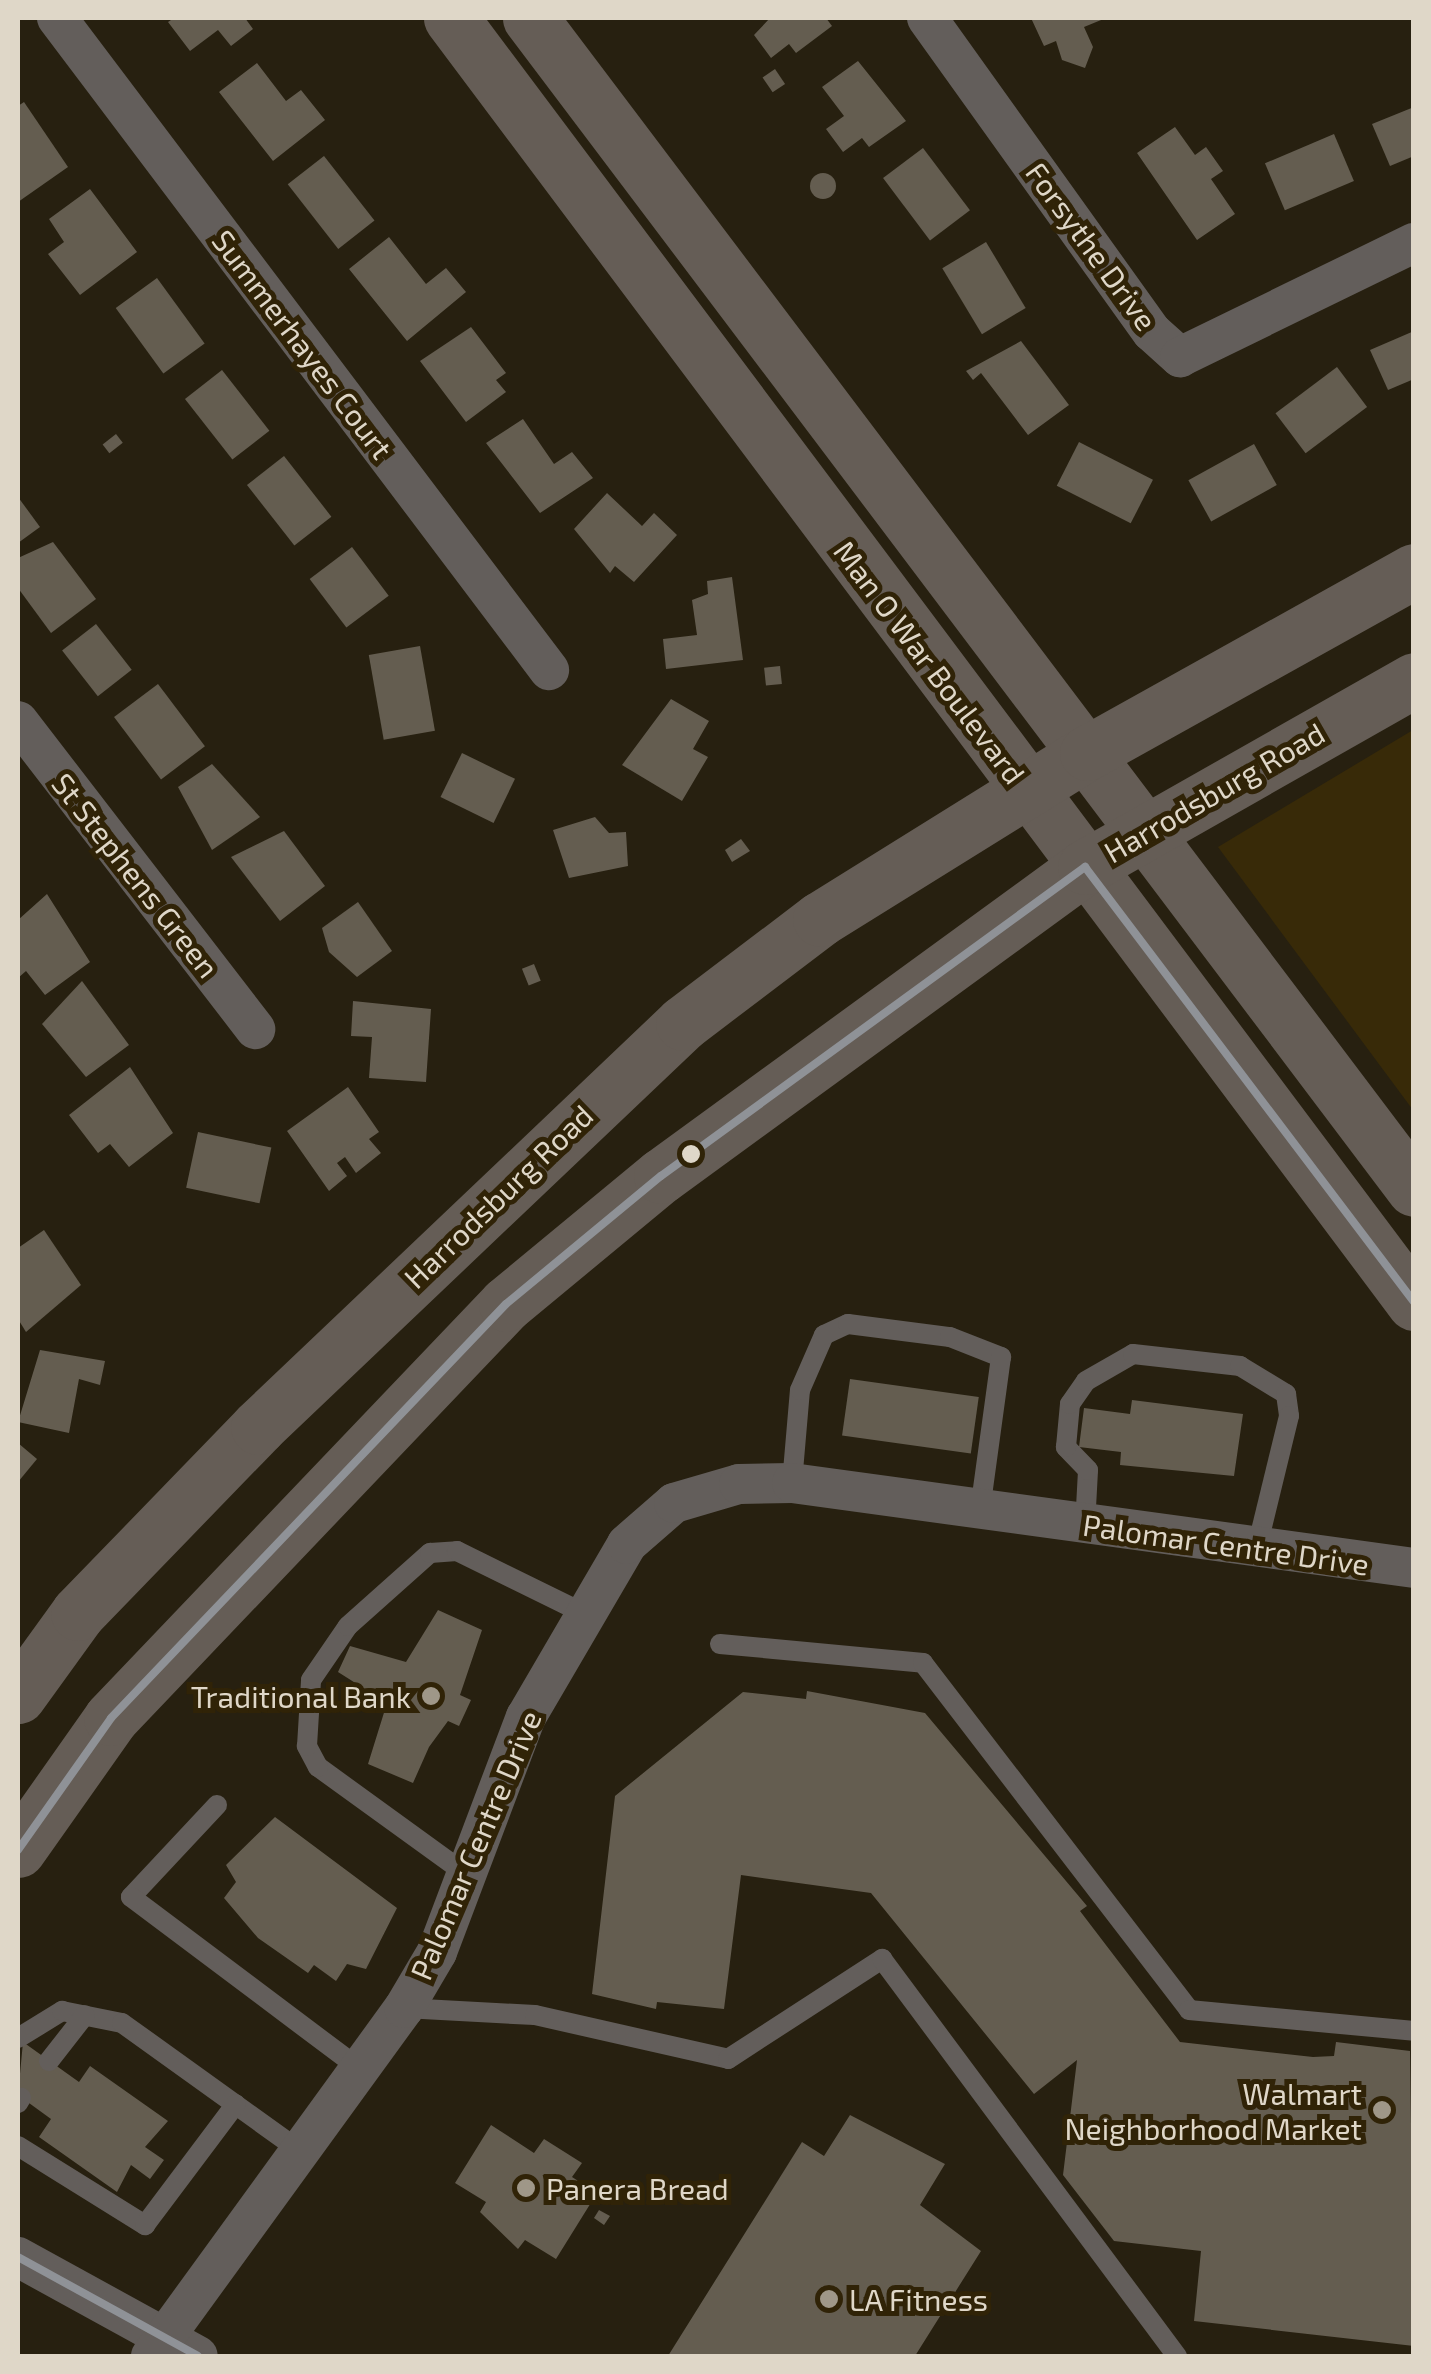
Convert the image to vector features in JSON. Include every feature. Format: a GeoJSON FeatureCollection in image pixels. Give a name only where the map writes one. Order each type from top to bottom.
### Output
{"type":"FeatureCollection","features":[{"type":"Feature","properties":{"kind":"main road","name":"Man O War Boulevard"},"geometry":{"type":"LineString","coordinates":[[451,18],[1026,791],[1414,1303]]}},
{"type":"Feature","properties":{"kind":"main road"},"geometry":{"type":"LineString","coordinates":[[530,18],[1086,753],[1147,828],[1414,1189]]}},
{"type":"Feature","properties":{"kind":"main road","name":"Harrodsburg Road"},"geometry":{"type":"LineString","coordinates":[[18,1696],[78,1613],[258,1427],[683,1022],[820,919],[1086,753],[1414,571]]}},
{"type":"Feature","properties":{"kind":"main road","name":"Harrodsburg Road"},"geometry":{"type":"LineString","coordinates":[[18,1850],[112,1718],[506,1304],[661,1176],[1084,867],[1414,680]]}},
{"type":"Feature","properties":{"kind":"street","name":"Summerhayes Court"},"geometry":{"type":"LineString","coordinates":[[57,18],[549,670]]}},
{"type":"Feature","properties":{"kind":"street","name":"Forsythe Drive"},"geometry":{"type":"LineString","coordinates":[[927,18],[1152,332],[1180,357],[1414,243]]}},
{"type":"Feature","properties":{"kind":"street","name":"St Stephens Green"},"geometry":{"type":"LineString","coordinates":[[18,721],[255,1029]]}},
{"type":"Feature","properties":{"kind":"street","name":"Palomar Centre Drive"},"geometry":{"type":"LineString","coordinates":[[158,2345],[404,2008],[466,1874],[505,1761],[583,1612],[627,1544],[674,1503],[739,1484],[792,1483],[1414,1568]]}},
{"type":"Feature","properties":{"kind":"street"},"geometry":{"type":"LineString","coordinates":[[18,2257],[158,2345],[198,2356]]}},
{"type":"Feature","properties":{"kind":"lane"},"geometry":{"type":"LineString","coordinates":[[792,1483],[800,1390],[824,1335],[848,1324],[950,1337],[1001,1357],[980,1510]]}},
{"type":"Feature","properties":{"kind":"lane"},"geometry":{"type":"LineString","coordinates":[[1085,1526],[1088,1470],[1066,1447],[1070,1404],[1104,1365],[1133,1354],[1240,1366],[1286,1394],[1284,1450],[1257,1547]]}},
{"type":"Feature","properties":{"kind":"lane"},"geometry":{"type":"LineString","coordinates":[[466,1874],[318,1767],[307,1746],[311,1680],[348,1626],[430,1553],[457,1551],[583,1612]]}},
{"type":"Feature","properties":{"kind":"lane"},"geometry":{"type":"LineString","coordinates":[[720,1644],[923,1663],[1190,2010],[1414,2031]]}},
{"type":"Feature","properties":{"kind":"lane"},"geometry":{"type":"LineString","coordinates":[[217,1806],[131,1897],[360,2068]]}},
{"type":"Feature","properties":{"kind":"lane"},"geometry":{"type":"LineString","coordinates":[[404,2008],[535,2015],[728,2059],[882,1959],[1176,2356]]}},
{"type":"Feature","properties":{"kind":"lane"},"geometry":{"type":"LineString","coordinates":[[18,2038],[62,2012],[122,2022],[299,2150]]}},
{"type":"Feature","properties":{"kind":"lane"},"geometry":{"type":"LineString","coordinates":[[49,2061],[85,2015]]}},
{"type":"Feature","properties":{"kind":"lane"},"geometry":{"type":"LineString","coordinates":[[18,2146],[145,2225],[236,2104]]}},
{"type":"Feature","properties":{"kind":"shaded area"},"geometry":{"type":"Polygon","coordinates":[[[1413,730],[1413,1110],[1218,847],[1413,730]]]}},
{"type":"Feature","properties":{"kind":"building"},"geometry":{"type":"Polygon","coordinates":[[[174,18],[245,18],[253,29],[231,46],[218,30],[190,51],[168,22],[174,18]]]}},
{"type":"Feature","properties":{"kind":"building"},"geometry":{"type":"Polygon","coordinates":[[[770,18],[826,18],[832,26],[796,53],[789,44],[771,58],[754,35],[770,18]]]}},
{"type":"Feature","properties":{"kind":"building"},"geometry":{"type":"Polygon","coordinates":[[[1031,18],[1106,18],[1084,27],[1093,47],[1085,68],[1062,60],[1056,41],[1044,46],[1031,18]]]}},
{"type":"Feature","properties":{"kind":"building"},"geometry":{"type":"Polygon","coordinates":[[[858,61],[906,121],[869,147],[862,138],[843,152],[826,129],[844,116],[822,87],[858,61]]]}},
{"type":"Feature","properties":{"kind":"building"},"geometry":{"type":"Polygon","coordinates":[[[257,63],[286,101],[301,90],[325,120],[273,161],[219,92],[257,63]]]}},
{"type":"Feature","properties":{"kind":"building"},"geometry":{"type":"Polygon","coordinates":[[[775,69],[785,84],[773,92],[763,77],[775,69]]]}},
{"type":"Feature","properties":{"kind":"building"},"geometry":{"type":"Polygon","coordinates":[[[24,102],[68,167],[18,202],[18,106],[24,102]]]}},
{"type":"Feature","properties":{"kind":"building"},"geometry":{"type":"Polygon","coordinates":[[[1414,107],[1414,156],[1390,166],[1372,124],[1414,107]]]}},
{"type":"Feature","properties":{"kind":"building"},"geometry":{"type":"Polygon","coordinates":[[[1175,127],[1195,155],[1206,147],[1223,171],[1211,179],[1235,214],[1197,240],[1137,153],[1175,127]]]}},
{"type":"Feature","properties":{"kind":"building"},"geometry":{"type":"Polygon","coordinates":[[[1334,134],[1354,181],[1285,210],[1265,163],[1334,134]]]}},
{"type":"Feature","properties":{"kind":"building"},"geometry":{"type":"Polygon","coordinates":[[[923,148],[970,210],[930,240],[883,178],[923,148]]]}},
{"type":"Feature","properties":{"kind":"building"},"geometry":{"type":"Polygon","coordinates":[[[324,156],[374,221],[338,249],[288,184],[324,156]]]}},
{"type":"Feature","properties":{"kind":"building"},"geometry":{"type":"Polygon","coordinates":[[[823,173],[832,177],[836,186],[832,195],[823,199],[814,195],[810,186],[814,177],[823,173]]]}},
{"type":"Feature","properties":{"kind":"building"},"geometry":{"type":"Polygon","coordinates":[[[90,189],[137,252],[80,295],[48,254],[64,242],[49,219],[90,189]]]}},
{"type":"Feature","properties":{"kind":"building"},"geometry":{"type":"Polygon","coordinates":[[[389,237],[426,284],[446,268],[466,292],[407,341],[349,269],[389,237]]]}},
{"type":"Feature","properties":{"kind":"building"},"geometry":{"type":"Polygon","coordinates":[[[986,242],[1026,308],[982,334],[942,268],[986,242]]]}},
{"type":"Feature","properties":{"kind":"building"},"geometry":{"type":"Polygon","coordinates":[[[157,278],[205,344],[163,374],[116,308],[157,278]]]}},
{"type":"Feature","properties":{"kind":"building"},"geometry":{"type":"Polygon","coordinates":[[[471,327],[506,373],[496,380],[506,392],[466,422],[420,361],[471,327]]]}},
{"type":"Feature","properties":{"kind":"building"},"geometry":{"type":"Polygon","coordinates":[[[1414,331],[1414,379],[1388,390],[1370,350],[1414,331]]]}},
{"type":"Feature","properties":{"kind":"building"},"geometry":{"type":"Polygon","coordinates":[[[1021,341],[1069,405],[1028,435],[981,373],[973,380],[966,371],[1021,341]]]}},
{"type":"Feature","properties":{"kind":"building"},"geometry":{"type":"Polygon","coordinates":[[[1337,367],[1367,407],[1306,453],[1276,413],[1337,367]]]}},
{"type":"Feature","properties":{"kind":"building"},"geometry":{"type":"Polygon","coordinates":[[[222,370],[269,431],[232,460],[185,399],[222,370]]]}},
{"type":"Feature","properties":{"kind":"building"},"geometry":{"type":"Polygon","coordinates":[[[523,419],[554,464],[572,452],[593,478],[540,513],[486,443],[523,419]]]}},
{"type":"Feature","properties":{"kind":"building"},"geometry":{"type":"Polygon","coordinates":[[[116,434],[123,443],[109,453],[103,444],[116,434]]]}},
{"type":"Feature","properties":{"kind":"building"},"geometry":{"type":"Polygon","coordinates":[[[1079,442],[1153,480],[1131,523],[1057,486],[1079,442]]]}},
{"type":"Feature","properties":{"kind":"building"},"geometry":{"type":"Polygon","coordinates":[[[1254,444],[1277,485],[1211,521],[1188,480],[1254,444]]]}},
{"type":"Feature","properties":{"kind":"building"},"geometry":{"type":"Polygon","coordinates":[[[284,456],[331,517],[294,546],[247,485],[284,456]]]}},
{"type":"Feature","properties":{"kind":"building"},"geometry":{"type":"Polygon","coordinates":[[[607,493],[642,526],[654,513],[677,535],[634,582],[615,566],[610,573],[574,529],[607,493]]]}},
{"type":"Feature","properties":{"kind":"building"},"geometry":{"type":"Polygon","coordinates":[[[18,497],[40,527],[18,543],[18,497]]]}},
{"type":"Feature","properties":{"kind":"building"},"geometry":{"type":"Polygon","coordinates":[[[53,542],[96,599],[51,633],[18,588],[18,558],[53,542]]]}},
{"type":"Feature","properties":{"kind":"building"},"geometry":{"type":"Polygon","coordinates":[[[352,547],[389,596],[346,628],[310,579],[352,547]]]}},
{"type":"Feature","properties":{"kind":"building"},"geometry":{"type":"Polygon","coordinates":[[[732,577],[743,660],[666,669],[663,639],[697,635],[692,600],[708,594],[707,581],[732,577]]]}},
{"type":"Feature","properties":{"kind":"building"},"geometry":{"type":"Polygon","coordinates":[[[96,624],[132,670],[98,696],[62,650],[96,624]]]}},
{"type":"Feature","properties":{"kind":"building"},"geometry":{"type":"Polygon","coordinates":[[[420,646],[435,731],[384,740],[369,655],[420,646]]]}},
{"type":"Feature","properties":{"kind":"building"},"geometry":{"type":"Polygon","coordinates":[[[780,666],[782,684],[766,686],[764,668],[780,666]]]}},
{"type":"Feature","properties":{"kind":"building"},"geometry":{"type":"Polygon","coordinates":[[[158,684],[205,746],[161,779],[114,717],[158,684]]]}},
{"type":"Feature","properties":{"kind":"building"},"geometry":{"type":"Polygon","coordinates":[[[671,699],[709,721],[693,749],[708,757],[682,801],[622,765],[671,699]]]}},
{"type":"Feature","properties":{"kind":"building"},"geometry":{"type":"Polygon","coordinates":[[[462,753],[515,779],[494,823],[441,797],[462,753]]]}},
{"type":"Feature","properties":{"kind":"building"},"geometry":{"type":"Polygon","coordinates":[[[212,764],[260,817],[212,850],[178,787],[212,764]]]}},
{"type":"Feature","properties":{"kind":"building"},"geometry":{"type":"Polygon","coordinates":[[[595,817],[609,833],[626,832],[628,866],[569,878],[553,830],[595,817]]]}},
{"type":"Feature","properties":{"kind":"building"},"geometry":{"type":"Polygon","coordinates":[[[284,831],[325,886],[280,921],[231,857],[284,831]]]}},
{"type":"Feature","properties":{"kind":"building"},"geometry":{"type":"Polygon","coordinates":[[[741,839],[750,851],[732,862],[725,850],[741,839]]]}},
{"type":"Feature","properties":{"kind":"building"},"geometry":{"type":"Polygon","coordinates":[[[47,894],[90,962],[45,995],[26,971],[18,978],[18,920],[47,894]]]}},
{"type":"Feature","properties":{"kind":"building"},"geometry":{"type":"Polygon","coordinates":[[[358,902],[392,951],[357,977],[329,952],[322,928],[358,902]]]}},
{"type":"Feature","properties":{"kind":"building"},"geometry":{"type":"Polygon","coordinates":[[[534,964],[541,981],[529,986],[522,969],[534,964]]]}},
{"type":"Feature","properties":{"kind":"building"},"geometry":{"type":"Polygon","coordinates":[[[82,981],[129,1045],[86,1077],[42,1024],[82,981]]]}},
{"type":"Feature","properties":{"kind":"building"},"geometry":{"type":"Polygon","coordinates":[[[353,1001],[431,1009],[426,1082],[369,1078],[372,1037],[351,1036],[353,1001]]]}},
{"type":"Feature","properties":{"kind":"building"},"geometry":{"type":"Polygon","coordinates":[[[130,1067],[173,1133],[129,1167],[110,1144],[98,1153],[69,1115],[130,1067]]]}},
{"type":"Feature","properties":{"kind":"building"},"geometry":{"type":"Polygon","coordinates":[[[348,1087],[379,1132],[369,1139],[381,1153],[356,1173],[345,1157],[337,1163],[347,1176],[329,1191],[287,1131],[348,1087]]]}},
{"type":"Feature","properties":{"kind":"building"},"geometry":{"type":"Polygon","coordinates":[[[198,1132],[271,1148],[260,1203],[186,1188],[198,1132]]]}},
{"type":"Feature","properties":{"kind":"building"},"geometry":{"type":"Polygon","coordinates":[[[44,1230],[81,1285],[26,1332],[18,1319],[18,1248],[44,1230]]]}},
{"type":"Feature","properties":{"kind":"building"},"geometry":{"type":"Polygon","coordinates":[[[40,1350],[105,1361],[100,1385],[79,1379],[69,1433],[18,1422],[40,1350]]]}},
{"type":"Feature","properties":{"kind":"building"},"geometry":{"type":"Polygon","coordinates":[[[850,1379],[979,1397],[971,1454],[842,1435],[850,1379]]]}},
{"type":"Feature","properties":{"kind":"building"},"geometry":{"type":"Polygon","coordinates":[[[1132,1400],[1243,1414],[1234,1476],[1120,1465],[1121,1452],[1079,1447],[1084,1408],[1130,1414],[1132,1400]]]}},
{"type":"Feature","properties":{"kind":"building"},"geometry":{"type":"Polygon","coordinates":[[[18,1443],[37,1459],[18,1482],[18,1443]]]}},
{"type":"Feature","properties":{"kind":"building"},"geometry":{"type":"Polygon","coordinates":[[[438,1610],[482,1630],[460,1695],[471,1700],[459,1726],[448,1721],[429,1747],[413,1783],[368,1764],[387,1703],[338,1672],[350,1646],[406,1662],[438,1610]]]}},
{"type":"Feature","properties":{"kind":"building"},"geometry":{"type":"Polygon","coordinates":[[[807,1691],[925,1713],[1087,1906],[1080,1911],[1180,2042],[1313,2057],[1334,2056],[1336,2042],[1410,2051],[1414,2346],[1194,2321],[1201,2251],[1114,2241],[1063,2175],[1077,2060],[1034,2094],[871,1893],[741,1875],[724,2009],[657,2002],[656,2009],[592,1994],[615,1796],[743,1692],[806,1699],[807,1691]]]}},
{"type":"Feature","properties":{"kind":"building"},"geometry":{"type":"Polygon","coordinates":[[[275,1817],[397,1908],[366,1969],[347,1964],[336,1981],[314,1965],[308,1973],[258,1938],[224,1898],[236,1882],[226,1865],[275,1817]]]}},
{"type":"Feature","properties":{"kind":"building"},"geometry":{"type":"Polygon","coordinates":[[[23,2042],[79,2082],[90,2066],[168,2121],[145,2147],[164,2160],[150,2179],[131,2165],[117,2192],[39,2137],[51,2119],[18,2095],[23,2042]]]}},
{"type":"Feature","properties":{"kind":"building"},"geometry":{"type":"Polygon","coordinates":[[[850,2115],[945,2164],[920,2205],[981,2251],[915,2356],[668,2356],[802,2142],[824,2156],[850,2115]]]}},
{"type":"Feature","properties":{"kind":"building","name":"Panera Bread"},"geometry":{"type":"Polygon","coordinates":[[[491,2125],[534,2153],[544,2139],[582,2163],[572,2177],[597,2193],[556,2259],[525,2240],[518,2249],[480,2212],[486,2202],[455,2183],[491,2125]]]}},
{"type":"Feature","properties":{"kind":"building"},"geometry":{"type":"Polygon","coordinates":[[[599,2210],[610,2216],[604,2225],[594,2218],[599,2210]]]}},
{"type":"Feature","properties":{"kind":"transit line"},"geometry":{"type":"LineString","coordinates":[[18,1850],[111,1718],[506,1304],[661,1176],[1085,867],[1414,1302]]}},
{"type":"Feature","properties":{"kind":"transit line"},"geometry":{"type":"LineString","coordinates":[[18,2257],[198,2356]]}},
{"type":"Feature","properties":{"kind":"place","name":"Traditional Bank"},"geometry":{"type":"Point","coordinates":[431,1696]}},
{"type":"Feature","properties":{"kind":"place","name":"Walmart Neighborhood Market"},"geometry":{"type":"Point","coordinates":[1382,2110]}},
{"type":"Feature","properties":{"kind":"place","name":"Panera Bread"},"geometry":{"type":"Point","coordinates":[526,2188]}},
{"type":"Feature","properties":{"kind":"place","name":"LA Fitness"},"geometry":{"type":"Point","coordinates":[829,2299]}}]}
